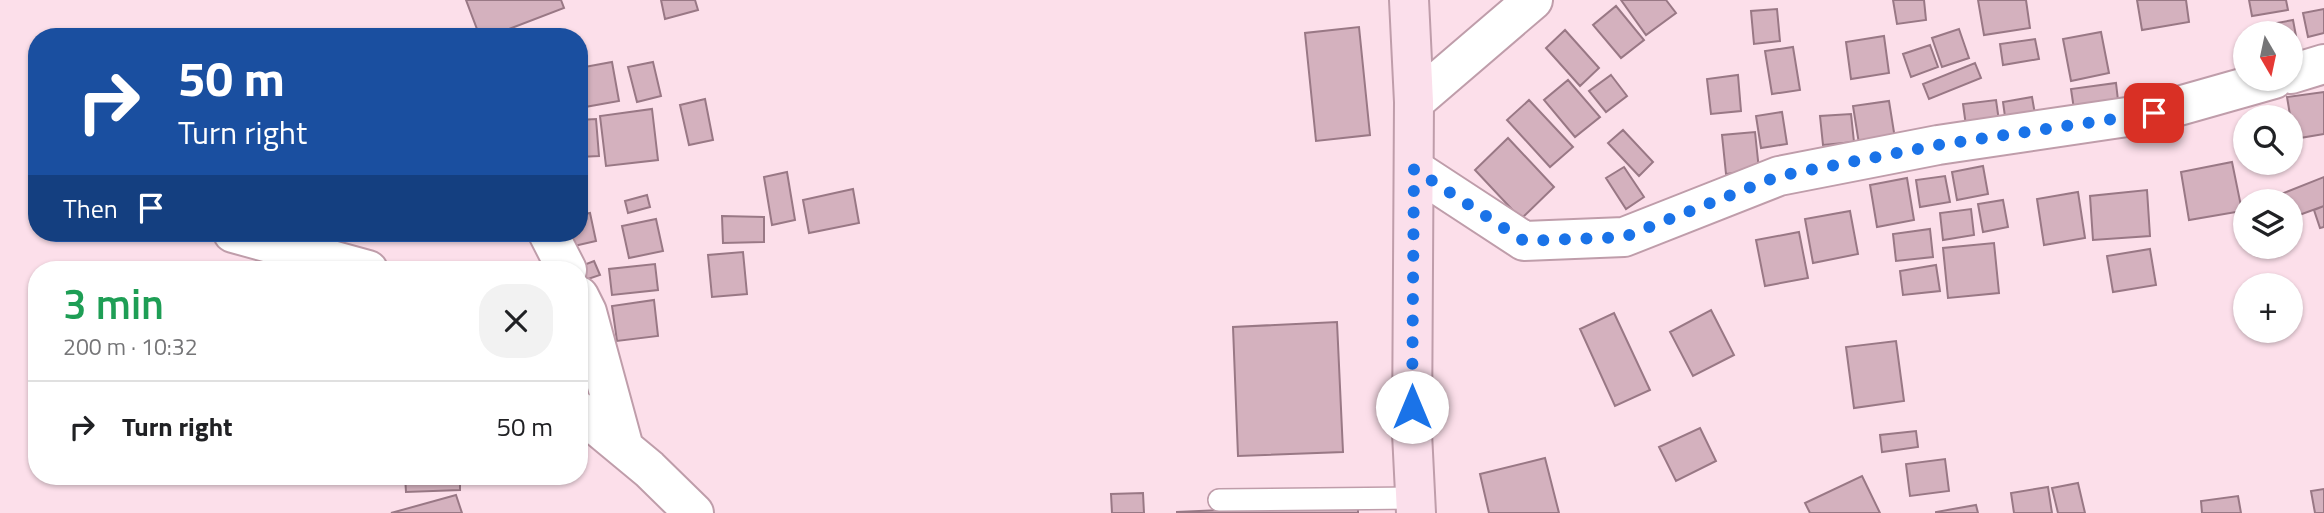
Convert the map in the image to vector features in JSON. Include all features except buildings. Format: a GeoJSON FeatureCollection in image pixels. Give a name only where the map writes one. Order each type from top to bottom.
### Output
{"type":"FeatureCollection","features":[{"type":"Feature","properties":{"kind":"street"},"geometry":{"type":"LineString","coordinates":[[1409,0],[1414,102],[1412,433],[1415,505]]}},
{"type":"Feature","properties":{"kind":"street"},"geometry":{"type":"LineString","coordinates":[[1414,102],[1533,0]]}},
{"type":"Feature","properties":{"kind":"street"},"geometry":{"type":"LineString","coordinates":[[2303,70],[2324,64]]}},
{"type":"Feature","properties":{"kind":"street"},"geometry":{"type":"LineString","coordinates":[[1414,169],[1524,241],[1624,237],[1779,176],[1938,145],[2154,113],[2233,91]]}},
{"type":"Feature","properties":{"kind":"street"},"geometry":{"type":"LineString","coordinates":[[266,242],[335,261]]}},
{"type":"Feature","properties":{"kind":"street"},"geometry":{"type":"LineString","coordinates":[[552,242],[562,261]]}},
{"type":"Feature","properties":{"kind":"street"},"geometry":{"type":"LineString","coordinates":[[588,316],[624,448]]}},
{"type":"Feature","properties":{"kind":"street"},"geometry":{"type":"LineString","coordinates":[[588,418],[694,513]]}},
{"type":"Feature","properties":{"kind":"lane"},"geometry":{"type":"LineString","coordinates":[[1219,500],[1415,505]]}},
{"type":"Feature","properties":{"kind":"route"},"geometry":{"type":"LineString","coordinates":[[1412,407],[1414,169],[1524,241],[1624,237],[1779,176],[1938,145],[2154,113]]}}]}
